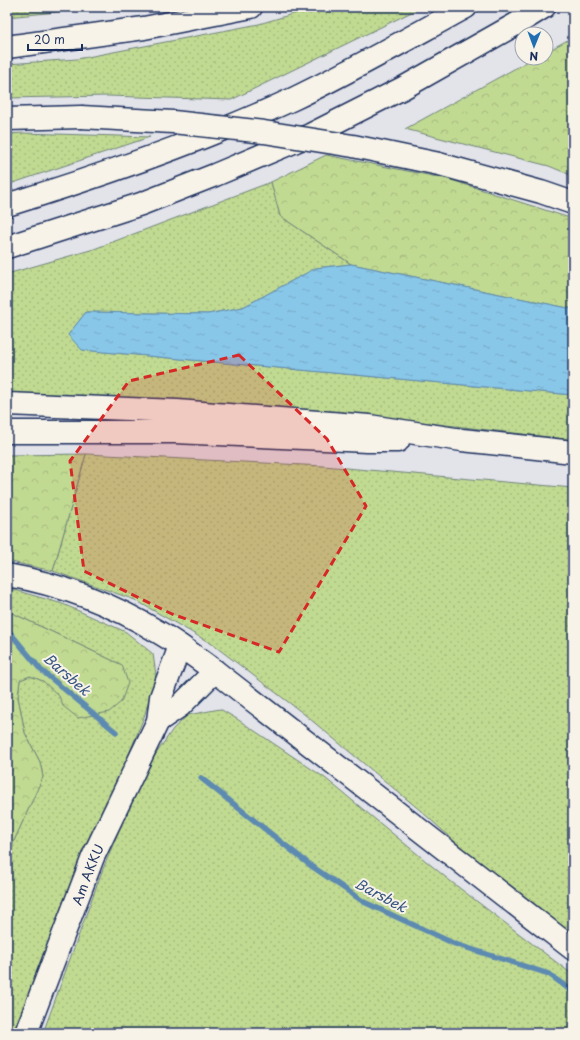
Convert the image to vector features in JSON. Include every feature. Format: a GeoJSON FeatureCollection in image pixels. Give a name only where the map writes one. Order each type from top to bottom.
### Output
{"type":"FeatureCollection","features":[{"type":"Feature","properties":{"kind":"main road"},"geometry":{"type":"LineString","coordinates":[[7,47],[144,28],[251,7]]}},
{"type":"Feature","properties":{"kind":"main road"},"geometry":{"type":"LineString","coordinates":[[7,205],[127,167],[201,139],[293,99],[384,52],[466,7]]}},
{"type":"Feature","properties":{"kind":"main road"},"geometry":{"type":"LineString","coordinates":[[7,247],[141,204],[310,135],[402,88],[544,7]]}},
{"type":"Feature","properties":{"kind":"main road"},"geometry":{"type":"LineString","coordinates":[[7,119],[81,117],[173,122],[264,132],[353,146],[439,164],[541,192],[573,203]]}},
{"type":"Feature","properties":{"kind":"main road"},"geometry":{"type":"LineString","coordinates":[[7,404],[177,411],[369,426],[462,440],[573,452]]}},
{"type":"Feature","properties":{"kind":"main road"},"geometry":{"type":"LineString","coordinates":[[7,432],[175,432],[367,441],[462,440]]}},
{"type":"Feature","properties":{"kind":"main road"},"geometry":{"type":"LineString","coordinates":[[7,575],[54,586],[95,600],[159,632],[215,671],[573,949]]}},
{"type":"Feature","properties":{"kind":"main road","name":"Am AKKU"},"geometry":{"type":"LineString","coordinates":[[26,1033],[94,857],[158,721],[161,697],[180,646]]}},
{"type":"Feature","properties":{"kind":"main road"},"geometry":{"type":"LineString","coordinates":[[158,721],[180,706],[215,671]]}},
{"type":"Feature","properties":{"kind":"highlighted area"},"geometry":{"type":"Polygon","coordinates":[[[239,355],[327,439],[366,506],[279,652],[172,614],[84,571],[70,461],[129,381],[239,355]]]}},
{"type":"Feature","properties":{"kind":"green space"},"geometry":{"type":"Polygon","coordinates":[[[7,7],[107,7],[7,17],[7,7]]]}},
{"type":"Feature","properties":{"kind":"green space"},"geometry":{"type":"Polygon","coordinates":[[[316,7],[422,7],[231,100],[108,96],[7,98],[7,64],[77,59],[259,24],[316,7]]]}},
{"type":"Feature","properties":{"kind":"green space"},"geometry":{"type":"Polygon","coordinates":[[[573,37],[573,176],[549,166],[405,129],[519,66],[554,66],[554,48],[573,37]]]}},
{"type":"Feature","properties":{"kind":"green space"},"geometry":{"type":"Polygon","coordinates":[[[24,133],[150,137],[7,185],[7,134],[24,133]]]}},
{"type":"Feature","properties":{"kind":"green space"},"geometry":{"type":"Polygon","coordinates":[[[326,155],[448,179],[573,219],[573,309],[351,264],[280,216],[271,182],[326,155]]]}},
{"type":"Feature","properties":{"kind":"green space"},"geometry":{"type":"Polygon","coordinates":[[[271,182],[280,216],[351,264],[316,268],[243,307],[208,314],[86,312],[68,335],[83,350],[573,395],[573,440],[421,422],[7,398],[7,274],[94,249],[271,182]]]}},
{"type":"Feature","properties":{"kind":"green space"},"geometry":{"type":"Polygon","coordinates":[[[86,454],[323,466],[573,488],[573,940],[514,895],[421,811],[304,714],[212,644],[135,600],[53,571],[86,454]]]}},
{"type":"Feature","properties":{"kind":"green space"},"geometry":{"type":"Polygon","coordinates":[[[86,454],[53,571],[7,561],[7,455],[86,454]]]}},
{"type":"Feature","properties":{"kind":"green space"},"geometry":{"type":"Polygon","coordinates":[[[11,589],[63,604],[126,632],[153,654],[156,675],[144,717],[16,1033],[7,1033],[7,865],[13,843],[43,777],[40,762],[25,733],[18,697],[20,680],[30,676],[43,681],[60,696],[63,706],[122,665],[10,612],[11,589]]]}},
{"type":"Feature","properties":{"kind":"green space"},"geometry":{"type":"Polygon","coordinates":[[[10,612],[122,665],[128,683],[121,702],[109,712],[78,718],[63,706],[59,696],[43,681],[30,676],[20,680],[18,697],[25,733],[40,762],[43,777],[13,843],[7,865],[7,613],[10,612]]]}},
{"type":"Feature","properties":{"kind":"green space"},"geometry":{"type":"Polygon","coordinates":[[[220,709],[325,778],[449,880],[573,975],[573,1033],[43,1033],[101,874],[141,776],[173,729],[188,715],[220,709]]]}},
{"type":"Feature","properties":{"kind":"water"},"geometry":{"type":"Polygon","coordinates":[[[351,264],[573,309],[573,395],[82,350],[68,335],[86,312],[208,314],[243,307],[316,268],[351,264]]]}},
{"type":"Feature","properties":{"kind":"waterway","name":"Barsbek"},"geometry":{"type":"LineString","coordinates":[[7,629],[41,670],[116,732]]}},
{"type":"Feature","properties":{"kind":"waterway","name":"Barsbek"},"geometry":{"type":"LineString","coordinates":[[201,778],[310,865],[364,902],[455,944],[549,974],[573,992]]}}]}
